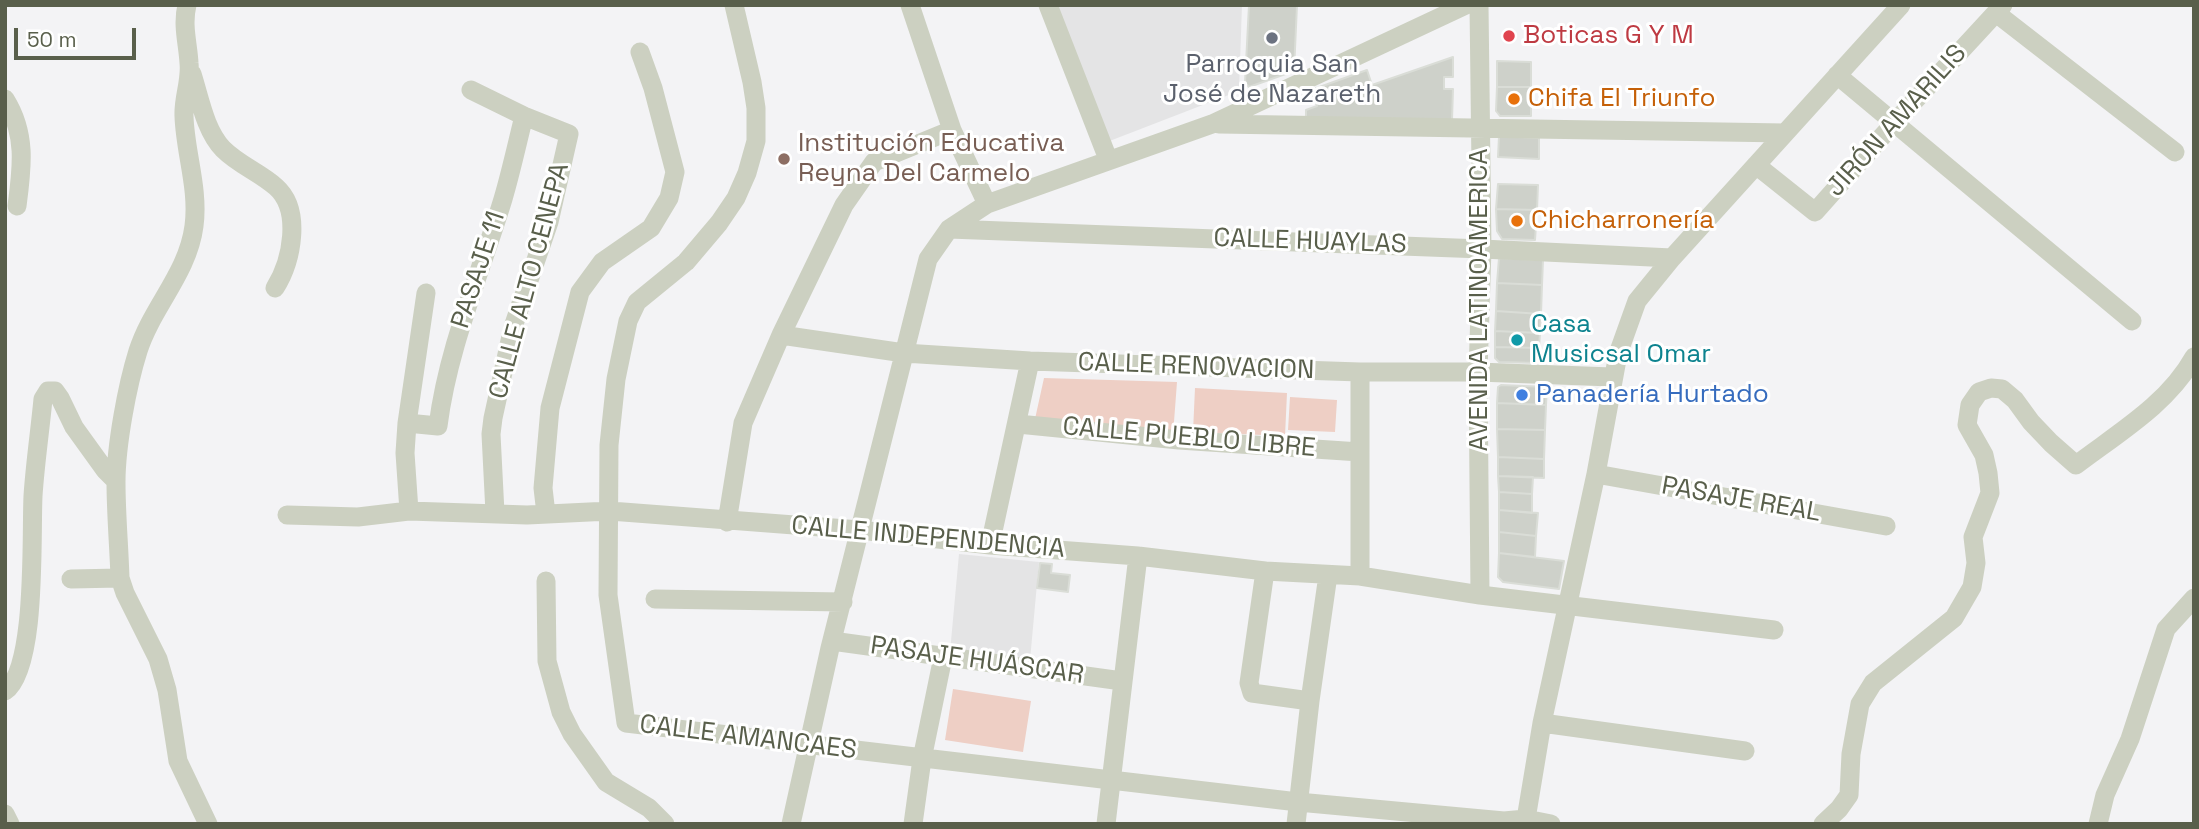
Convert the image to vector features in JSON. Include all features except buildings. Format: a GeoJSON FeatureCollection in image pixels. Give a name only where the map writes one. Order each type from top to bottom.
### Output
{"type":"FeatureCollection","features":[{"type":"Feature","properties":{"kind":"street"},"geometry":{"type":"LineString","coordinates":[[187,5],[184,17],[190,67],[209,129],[222,148],[246,168],[276,187],[283,194],[289,209],[292,234],[290,256],[275,288]]}},
{"type":"Feature","properties":{"kind":"street","name":"CALLE AMANCAES"},"geometry":{"type":"LineString","coordinates":[[734,5],[756,108],[755,141],[747,173],[736,198],[719,223],[686,262],[637,302],[628,321],[616,379],[609,445],[608,595],[626,723],[1298,802],[1504,822],[1526,819],[1551,824]]}},
{"type":"Feature","properties":{"kind":"street"},"geometry":{"type":"LineString","coordinates":[[910,5],[952,130],[987,204]]}},
{"type":"Feature","properties":{"kind":"street"},"geometry":{"type":"LineString","coordinates":[[1048,5],[1108,159]]}},
{"type":"Feature","properties":{"kind":"street"},"geometry":{"type":"LineString","coordinates":[[791,824],[832,641],[928,259],[948,229],[987,204],[1212,124],[1466,5]]}},
{"type":"Feature","properties":{"kind":"street","name":"AVENIDA LATINOAMERICA"},"geometry":{"type":"LineString","coordinates":[[1479,5],[1482,248],[1478,372],[1480,594]]}},
{"type":"Feature","properties":{"kind":"street"},"geometry":{"type":"LineString","coordinates":[[1526,819],[1542,723],[1595,474],[1612,377],[1626,327],[1637,301],[1672,258],[1901,5]]}},
{"type":"Feature","properties":{"kind":"street"},"geometry":{"type":"LineString","coordinates":[[2000,9],[2175,152]]}},
{"type":"Feature","properties":{"kind":"street","name":"JIRÓN AMARILIS"},"geometry":{"type":"LineString","coordinates":[[1756,165],[1815,212],[2000,9]]}},
{"type":"Feature","properties":{"kind":"street"},"geometry":{"type":"LineString","coordinates":[[546,514],[542,488],[550,408],[580,292],[601,262],[651,228],[669,198],[675,172],[653,88],[640,52]]}},
{"type":"Feature","properties":{"kind":"street"},"geometry":{"type":"LineString","coordinates":[[190,67],[183,114],[192,178],[194,225],[189,250],[149,323],[138,352],[120,441],[116,481],[120,578],[158,659],[167,690],[178,761],[208,824]]}},
{"type":"Feature","properties":{"kind":"street"},"geometry":{"type":"LineString","coordinates":[[1838,75],[2132,321]]}},
{"type":"Feature","properties":{"kind":"street"},"geometry":{"type":"LineString","coordinates":[[471,90],[524,116]]}},
{"type":"Feature","properties":{"kind":"street"},"geometry":{"type":"LineString","coordinates":[[5,99],[18,126],[23,162],[17,206]]}},
{"type":"Feature","properties":{"kind":"street","name":"CALLE ALTO CENEPA"},"geometry":{"type":"LineString","coordinates":[[495,513],[491,434],[493,418],[513,327],[549,222],[569,134],[524,116]]}},
{"type":"Feature","properties":{"kind":"street","name":"PASAJE 11"},"geometry":{"type":"LineString","coordinates":[[407,423],[438,426],[442,394],[454,345],[503,199],[524,116]]}},
{"type":"Feature","properties":{"kind":"street"},"geometry":{"type":"LineString","coordinates":[[1212,124],[1481,126],[1785,133]]}},
{"type":"Feature","properties":{"kind":"street"},"geometry":{"type":"LineString","coordinates":[[727,522],[743,423],[781,335],[844,205],[874,163],[952,130]]}},
{"type":"Feature","properties":{"kind":"street","name":"CALLE HUAYLAS"},"geometry":{"type":"LineString","coordinates":[[948,229],[1482,248],[1672,258]]}},
{"type":"Feature","properties":{"kind":"street"},"geometry":{"type":"LineString","coordinates":[[409,511],[405,453],[407,423],[426,293]]}},
{"type":"Feature","properties":{"kind":"street","name":"CALLE RENOVACION"},"geometry":{"type":"LineString","coordinates":[[781,335],[904,353],[1030,361],[1612,377]]}},
{"type":"Feature","properties":{"kind":"street"},"geometry":{"type":"LineString","coordinates":[[1823,824],[1849,795],[1851,754],[1860,704],[1873,682],[1955,618],[1972,586],[1976,563],[1973,537],[1990,493],[1984,455],[1967,425],[1970,405],[1979,392],[1991,388],[2002,389],[2015,400],[2051,443],[2076,465],[2152,407],[2175,384],[2194,357]]}},
{"type":"Feature","properties":{"kind":"street"},"geometry":{"type":"LineString","coordinates":[[990,545],[1030,361]]}},
{"type":"Feature","properties":{"kind":"street"},"geometry":{"type":"LineString","coordinates":[[1360,372],[1360,576]]}},
{"type":"Feature","properties":{"kind":"street"},"geometry":{"type":"LineString","coordinates":[[5,691],[15,682],[26,638],[32,565],[33,496],[43,399],[48,391],[55,391],[74,427],[116,481]]}},
{"type":"Feature","properties":{"kind":"street","name":"CALLE PUEBLO LIBRE"},"geometry":{"type":"LineString","coordinates":[[1018,424],[1179,440],[1360,452]]}},
{"type":"Feature","properties":{"kind":"street","name":"PASAJE REAL"},"geometry":{"type":"LineString","coordinates":[[1595,474],[1886,526]]}},
{"type":"Feature","properties":{"kind":"street","name":"CALLE INDEPENDENCIA"},"geometry":{"type":"LineString","coordinates":[[287,515],[358,517],[409,511],[546,514],[610,511],[727,522],[860,530],[990,545],[1138,556],[1265,571],[1360,576],[1480,594],[1774,630]]}},
{"type":"Feature","properties":{"kind":"street"},"geometry":{"type":"LineString","coordinates":[[1106,824],[1138,556]]}},
{"type":"Feature","properties":{"kind":"street"},"geometry":{"type":"LineString","coordinates":[[1265,571],[1250,683],[1252,693],[1310,701]]}},
{"type":"Feature","properties":{"kind":"street"},"geometry":{"type":"LineString","coordinates":[[1296,824],[1328,575]]}},
{"type":"Feature","properties":{"kind":"street"},"geometry":{"type":"LineString","coordinates":[[71,579],[120,578]]}},
{"type":"Feature","properties":{"kind":"street"},"geometry":{"type":"LineString","coordinates":[[546,581],[547,661],[561,712],[572,734],[606,782],[649,808],[665,824]]}},
{"type":"Feature","properties":{"kind":"street"},"geometry":{"type":"LineString","coordinates":[[655,598],[843,602]]}},
{"type":"Feature","properties":{"kind":"street"},"geometry":{"type":"LineString","coordinates":[[2098,824],[2105,795],[2130,739],[2166,629],[2194,598]]}},
{"type":"Feature","properties":{"kind":"street","name":"PASAJE HUÁSCAR"},"geometry":{"type":"LineString","coordinates":[[832,641],[1122,681]]}},
{"type":"Feature","properties":{"kind":"street"},"geometry":{"type":"LineString","coordinates":[[913,824],[922,759],[943,657]]}},
{"type":"Feature","properties":{"kind":"street"},"geometry":{"type":"LineString","coordinates":[[1542,723],[1745,751]]}},
{"type":"Feature","properties":{"kind":"street"},"geometry":{"type":"LineString","coordinates":[[5,814],[10,824]]}},
{"type":"Feature","properties":{"kind":"shaded area"},"geometry":{"type":"Polygon","coordinates":[[[1055,5],[1242,5],[1239,91],[1107,142],[1055,5]]]}},
{"type":"Feature","properties":{"kind":"shaded area"},"geometry":{"type":"Polygon","coordinates":[[[1044,378],[1177,382],[1173,435],[1035,419],[1044,378]]]}},
{"type":"Feature","properties":{"kind":"shaded area"},"geometry":{"type":"Polygon","coordinates":[[[1195,388],[1287,393],[1285,436],[1193,432],[1195,388]]]}},
{"type":"Feature","properties":{"kind":"shaded area"},"geometry":{"type":"Polygon","coordinates":[[[1290,397],[1337,400],[1335,432],[1288,430],[1290,397]]]}},
{"type":"Feature","properties":{"kind":"shaded area"},"geometry":{"type":"Polygon","coordinates":[[[959,554],[1039,562],[1030,660],[950,652],[959,554]]]}},
{"type":"Feature","properties":{"kind":"shaded area"},"geometry":{"type":"Polygon","coordinates":[[[953,689],[1031,701],[1023,752],[945,740],[953,689]]]}},
{"type":"Feature","properties":{"kind":"place","name":"Boticas G Y M"},"geometry":{"type":"Point","coordinates":[1509,36]}},
{"type":"Feature","properties":{"kind":"place","name":"Parroquia San José de Nazareth"},"geometry":{"type":"Point","coordinates":[1272,38]}},
{"type":"Feature","properties":{"kind":"place","name":"Chifa El Triunfo"},"geometry":{"type":"Point","coordinates":[1514,99]}},
{"type":"Feature","properties":{"kind":"place","name":"Institución Educativa Reyna Del Carmelo"},"geometry":{"type":"Point","coordinates":[784,159]}},
{"type":"Feature","properties":{"kind":"place","name":"Chicharronería"},"geometry":{"type":"Point","coordinates":[1517,221]}},
{"type":"Feature","properties":{"kind":"place","name":"Casa Musicsal Omar"},"geometry":{"type":"Point","coordinates":[1517,340]}},
{"type":"Feature","properties":{"kind":"place","name":"Panadería Hurtado"},"geometry":{"type":"Point","coordinates":[1522,395]}}]}
